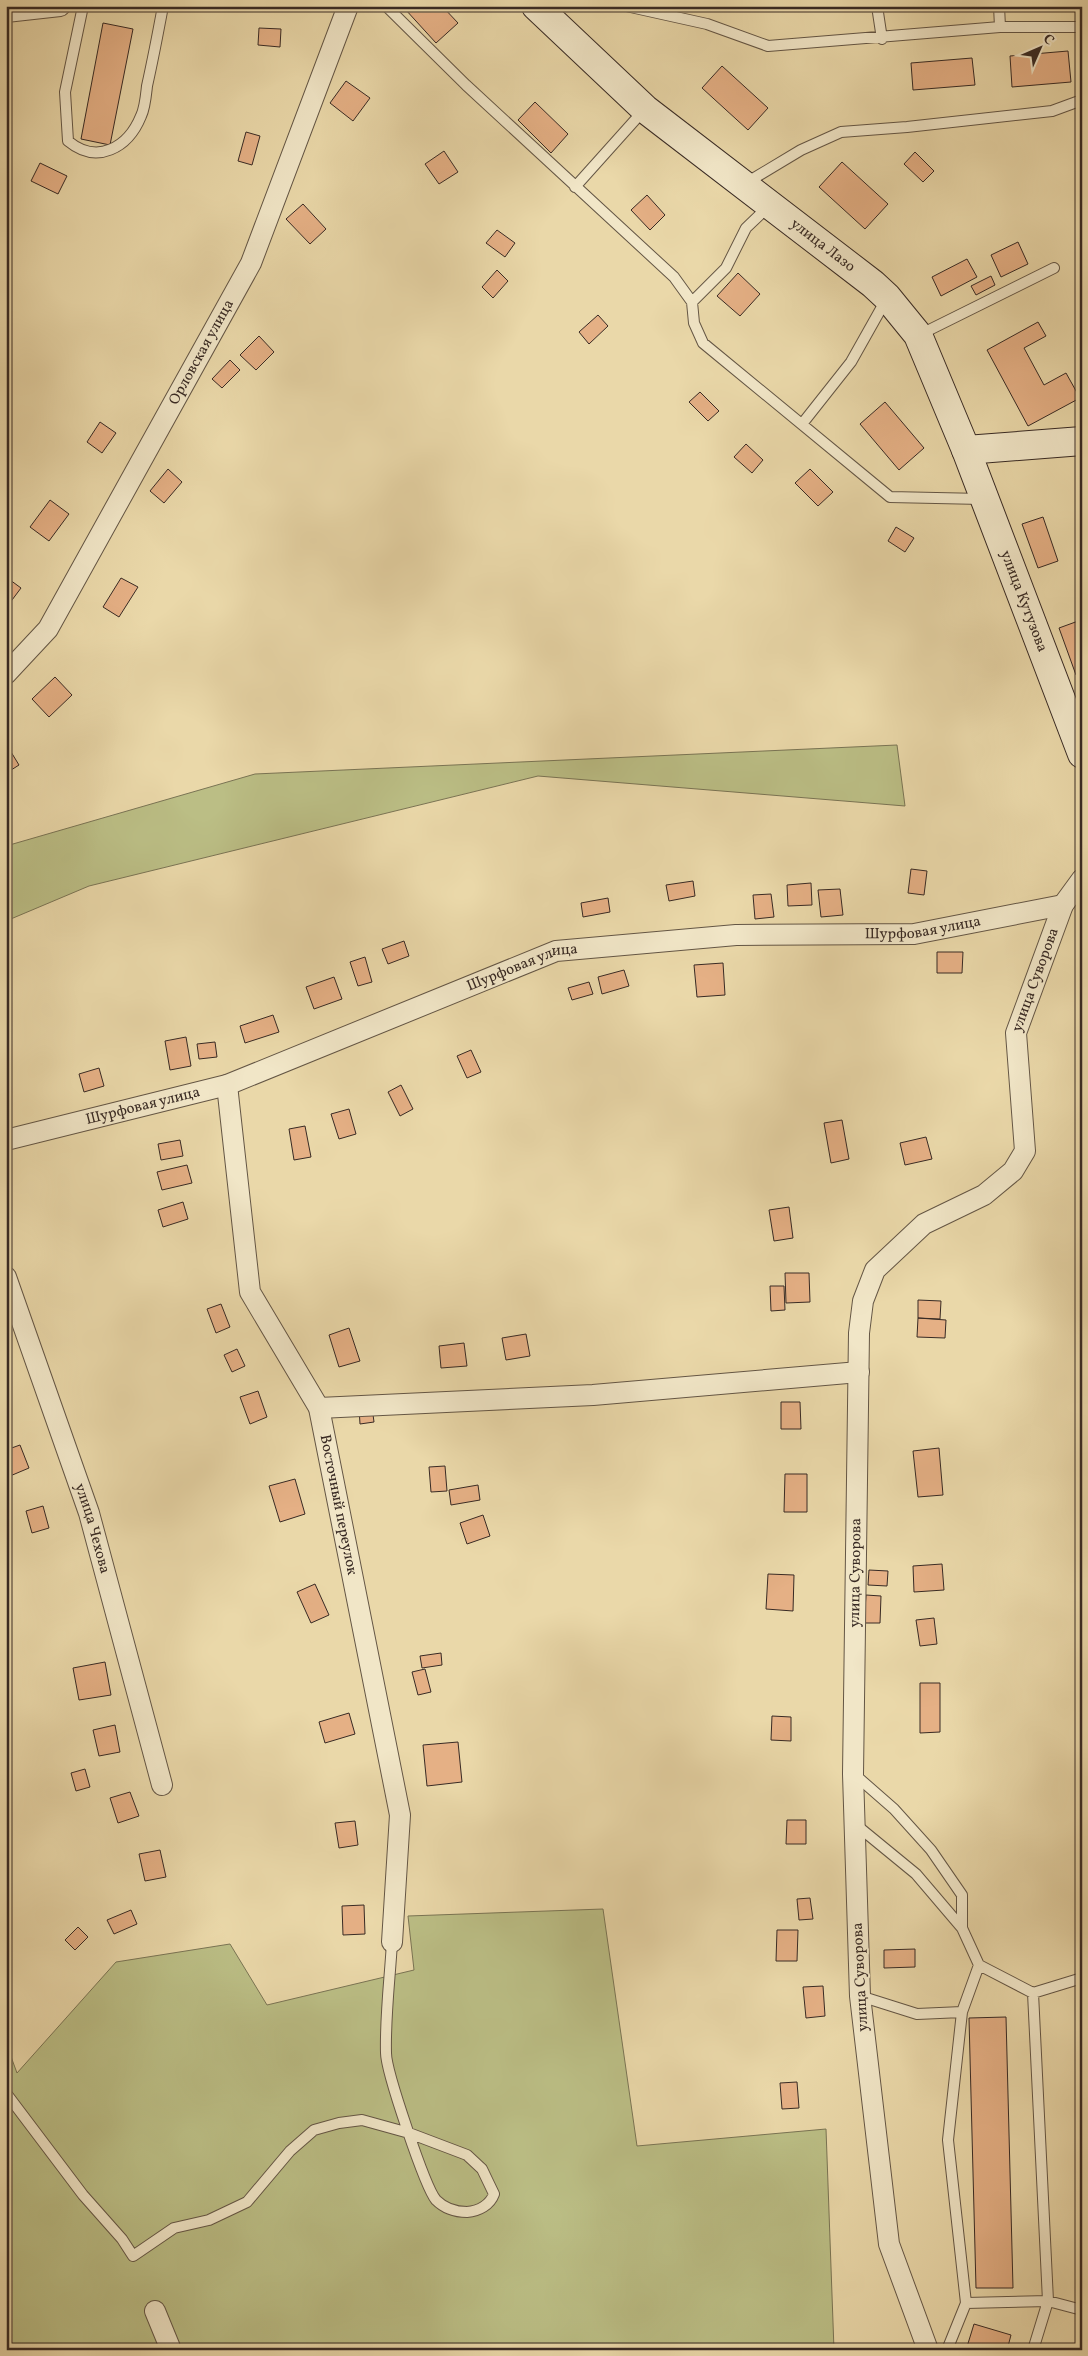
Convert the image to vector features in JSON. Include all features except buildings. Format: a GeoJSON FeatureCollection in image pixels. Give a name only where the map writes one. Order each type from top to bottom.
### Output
{"type":"FeatureCollection","features":[{"type":"Feature","properties":{"kind":"street"},"geometry":{"type":"LineString","coordinates":[[6,12],[60,6]]}},
{"type":"Feature","properties":{"kind":"street","name":"Орловская улица"},"geometry":{"type":"LineString","coordinates":[[6,674],[48,629],[251,263],[348,6]]}},
{"type":"Feature","properties":{"kind":"street","name":"улица Лазо"},"geometry":{"type":"LineString","coordinates":[[536,6],[644,109],[873,284],[887,298],[918,335],[966,450]]}},
{"type":"Feature","properties":{"kind":"street"},"geometry":{"type":"LineString","coordinates":[[966,450],[1082,441]]}},
{"type":"Feature","properties":{"kind":"street","name":"улица Кутузова"},"geometry":{"type":"LineString","coordinates":[[966,450],[1082,754]]}},
{"type":"Feature","properties":{"kind":"street","name":"улица Суворова"},"geometry":{"type":"LineString","coordinates":[[928,2350],[889,2244],[860,1996],[853,1774],[859,1332],[863,1300],[875,1270],[924,1224],[984,1195],[1013,1170],[1025,1151],[1016,1033],[1063,905],[1082,879]]}},
{"type":"Feature","properties":{"kind":"street","name":"Шурфовая улица"},"geometry":{"type":"LineString","coordinates":[[6,1140],[227,1085],[556,951],[736,935],[914,934],[1063,905]]}},
{"type":"Feature","properties":{"kind":"street","name":"Восточный переулок"},"geometry":{"type":"LineString","coordinates":[[227,1085],[250,1292],[319,1408],[400,1815],[392,1942]]}},
{"type":"Feature","properties":{"kind":"street","name":"улица Чехова"},"geometry":{"type":"LineString","coordinates":[[6,1277],[90,1513],[162,1785]]}},
{"type":"Feature","properties":{"kind":"street"},"geometry":{"type":"LineString","coordinates":[[319,1408],[593,1395],[859,1372]]}},
{"type":"Feature","properties":{"kind":"street"},"geometry":{"type":"LineString","coordinates":[[155,2311],[171,2350]]}},
{"type":"Feature","properties":{"kind":"lane"},"geometry":{"type":"LineString","coordinates":[[83,6],[65,92],[68,140],[78,149],[96,152],[112,150],[122,145],[142,116],[163,6]]}},
{"type":"Feature","properties":{"kind":"lane"},"geometry":{"type":"LineString","coordinates":[[386,6],[574,187],[674,277],[692,302],[694,323],[703,343],[890,497],[984,499]]}},
{"type":"Feature","properties":{"kind":"lane"},"geometry":{"type":"LineString","coordinates":[[626,6],[707,24],[768,46],[1000,27],[1082,27]]}},
{"type":"Feature","properties":{"kind":"lane"},"geometry":{"type":"LineString","coordinates":[[877,6],[882,38]]}},
{"type":"Feature","properties":{"kind":"lane"},"geometry":{"type":"LineString","coordinates":[[999,6],[1000,27]]}},
{"type":"Feature","properties":{"kind":"lane"},"geometry":{"type":"LineString","coordinates":[[743,186],[801,150],[840,132],[907,127],[1052,110],[1082,100]]}},
{"type":"Feature","properties":{"kind":"lane"},"geometry":{"type":"LineString","coordinates":[[574,187],[644,109]]}},
{"type":"Feature","properties":{"kind":"lane"},"geometry":{"type":"LineString","coordinates":[[692,302],[726,268],[746,228],[770,206]]}},
{"type":"Feature","properties":{"kind":"lane"},"geometry":{"type":"LineString","coordinates":[[918,335],[1054,268]]}},
{"type":"Feature","properties":{"kind":"lane"},"geometry":{"type":"LineString","coordinates":[[802,424],[851,362],[887,298]]}},
{"type":"Feature","properties":{"kind":"lane"},"geometry":{"type":"LineString","coordinates":[[853,1774],[894,1809],[932,1850],[962,1895],[962,1928]]}},
{"type":"Feature","properties":{"kind":"lane"},"geometry":{"type":"LineString","coordinates":[[855,1824],[916,1874],[962,1928],[978,1965],[1033,1992],[1082,1978]]}},
{"type":"Feature","properties":{"kind":"lane"},"geometry":{"type":"LineString","coordinates":[[6,2093],[83,2195],[122,2239],[133,2256],[174,2228],[209,2220],[247,2202],[290,2151],[314,2130],[339,2122],[362,2120],[409,2134],[467,2155],[482,2169],[494,2194],[492,2199],[482,2208],[454,2212],[436,2200],[426,2180],[409,2134],[386,2054],[392,1942]]}},
{"type":"Feature","properties":{"kind":"lane"},"geometry":{"type":"LineString","coordinates":[[947,2350],[966,2303],[948,2140],[962,2012],[978,1965]]}},
{"type":"Feature","properties":{"kind":"lane"},"geometry":{"type":"LineString","coordinates":[[1033,1992],[1048,2301],[1033,2350]]}},
{"type":"Feature","properties":{"kind":"lane"},"geometry":{"type":"LineString","coordinates":[[860,1996],[917,2014],[962,2012]]}},
{"type":"Feature","properties":{"kind":"lane"},"geometry":{"type":"LineString","coordinates":[[966,2303],[1048,2301],[1082,2310]]}},
{"type":"Feature","properties":{"kind":"green space"},"geometry":{"type":"Polygon","coordinates":[[[897,745],[905,806],[538,776],[89,886],[6,921],[6,846],[255,774],[897,745]]]}},
{"type":"Feature","properties":{"kind":"green space"},"geometry":{"type":"Polygon","coordinates":[[[603,1909],[637,2146],[826,2129],[834,2350],[6,2350],[6,2043],[17,2073],[116,1962],[230,1944],[267,2005],[414,1970],[408,1916],[603,1909]]]}}]}
